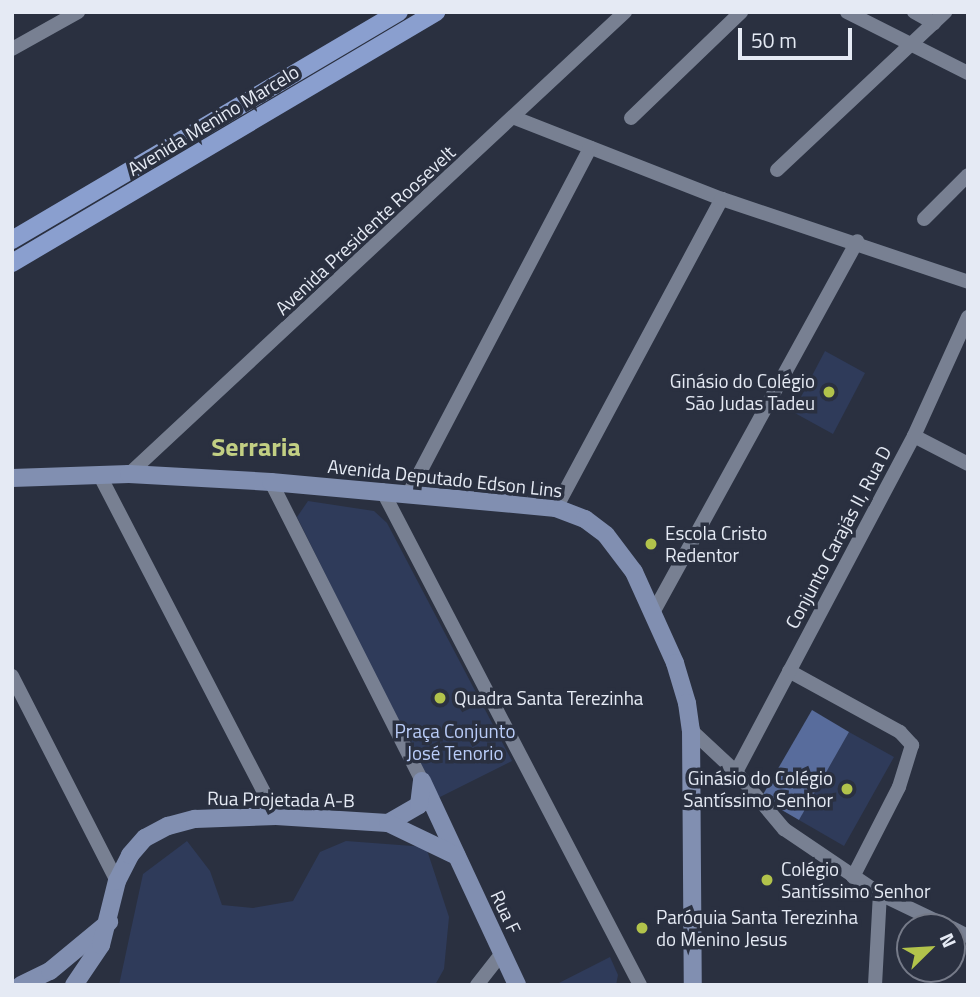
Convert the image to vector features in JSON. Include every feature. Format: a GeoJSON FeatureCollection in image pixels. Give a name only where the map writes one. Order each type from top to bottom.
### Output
{"type":"FeatureCollection","features":[{"type":"Feature","properties":{"kind":"main road","name":"Avenida Menino Marcelo"},"geometry":{"type":"LineString","coordinates":[[12,240],[400,12]]}},
{"type":"Feature","properties":{"kind":"main road","name":"Avenida Menino Marcelo"},"geometry":{"type":"LineString","coordinates":[[12,264],[436,12]]}},
{"type":"Feature","properties":{"kind":"street","name":"Avenida Presidente Roosevelt"},"geometry":{"type":"LineString","coordinates":[[129,474],[515,118],[625,12]]}},
{"type":"Feature","properties":{"kind":"street"},"geometry":{"type":"LineString","coordinates":[[631,118],[741,12]]}},
{"type":"Feature","properties":{"kind":"street"},"geometry":{"type":"LineString","coordinates":[[848,12],[968,73]]}},
{"type":"Feature","properties":{"kind":"street"},"geometry":{"type":"LineString","coordinates":[[914,12],[940,18]]}},
{"type":"Feature","properties":{"kind":"street"},"geometry":{"type":"LineString","coordinates":[[12,49],[74,14]]}},
{"type":"Feature","properties":{"kind":"street"},"geometry":{"type":"LineString","coordinates":[[777,170],[940,18]]}},
{"type":"Feature","properties":{"kind":"street"},"geometry":{"type":"LineString","coordinates":[[515,118],[722,199],[857,241],[966,280]]}},
{"type":"Feature","properties":{"kind":"street"},"geometry":{"type":"LineString","coordinates":[[409,493],[590,148]]}},
{"type":"Feature","properties":{"kind":"street"},"geometry":{"type":"LineString","coordinates":[[924,219],[968,176]]}},
{"type":"Feature","properties":{"kind":"street"},"geometry":{"type":"LineString","coordinates":[[556,508],[722,199]]}},
{"type":"Feature","properties":{"kind":"street"},"geometry":{"type":"LineString","coordinates":[[654,611],[857,241]]}},
{"type":"Feature","properties":{"kind":"street","name":"Conjunto Carajás II, Rua D"},"geometry":{"type":"LineString","coordinates":[[736,772],[914,436],[968,317]]}},
{"type":"Feature","properties":{"kind":"street"},"geometry":{"type":"LineString","coordinates":[[914,436],[968,464]]}},
{"type":"Feature","properties":{"kind":"street"},"geometry":{"type":"LineString","coordinates":[[99,474],[276,816]]}},
{"type":"Feature","properties":{"kind":"street","name":"Avenida Deputado Edson Lins"},"geometry":{"type":"LineString","coordinates":[[12,478],[129,474],[271,482],[382,490],[556,508],[585,519],[606,535],[634,572],[654,611],[675,663],[691,730],[693,985]]}},
{"type":"Feature","properties":{"kind":"street"},"geometry":{"type":"LineString","coordinates":[[271,482],[422,781],[419,805],[388,823]]}},
{"type":"Feature","properties":{"kind":"street"},"geometry":{"type":"LineString","coordinates":[[382,490],[640,985]]}},
{"type":"Feature","properties":{"kind":"street"},"geometry":{"type":"LineString","coordinates":[[789,671],[900,732],[912,745],[899,787],[853,877]]}},
{"type":"Feature","properties":{"kind":"street"},"geometry":{"type":"LineString","coordinates":[[12,676],[117,881]]}},
{"type":"Feature","properties":{"kind":"street"},"geometry":{"type":"LineString","coordinates":[[691,730],[736,772],[784,830],[880,894],[920,913]]}},
{"type":"Feature","properties":{"kind":"street","name":"Rua F"},"geometry":{"type":"LineString","coordinates":[[422,781],[517,985]]}},
{"type":"Feature","properties":{"kind":"street","name":"Rua Projetada A-B"},"geometry":{"type":"LineString","coordinates":[[74,985],[101,945],[109,922],[117,881],[130,855],[145,838],[168,826],[195,818],[276,816],[388,823],[457,856]]}},
{"type":"Feature","properties":{"kind":"street"},"geometry":{"type":"LineString","coordinates":[[875,985],[880,894]]}},
{"type":"Feature","properties":{"kind":"street"},"geometry":{"type":"LineString","coordinates":[[12,984],[19,985],[50,971],[109,922]]}},
{"type":"Feature","properties":{"kind":"street"},"geometry":{"type":"LineString","coordinates":[[477,985],[502,953]]}},
{"type":"Feature","properties":{"kind":"green space","name":"Ginásio do Colégio São Judas Tadeu"},"geometry":{"type":"Polygon","coordinates":[[[825,351],[865,373],[833,434],[793,412],[825,351]]]}},
{"type":"Feature","properties":{"kind":"green space","name":"Praça Conjunto José Tenorio"},"geometry":{"type":"Polygon","coordinates":[[[308,501],[374,511],[387,523],[512,761],[436,799],[297,517],[308,501]]]}},
{"type":"Feature","properties":{"kind":"green space","name":"Ginásio do Colégio Santíssimo Senhor"},"geometry":{"type":"Polygon","coordinates":[[[849,732],[894,757],[844,846],[799,820],[849,732]]]}},
{"type":"Feature","properties":{"kind":"green space"},"geometry":{"type":"Polygon","coordinates":[[[187,841],[210,871],[222,905],[253,908],[293,901],[320,852],[346,841],[426,847],[449,917],[444,969],[435,985],[119,985],[143,874],[187,841]]]}},
{"type":"Feature","properties":{"kind":"green space"},"geometry":{"type":"Polygon","coordinates":[[[610,957],[618,975],[616,985],[555,985],[610,957]]]}},
{"type":"Feature","properties":{"kind":"shaded area"},"geometry":{"type":"Polygon","coordinates":[[[812,710],[849,732],[799,820],[761,798],[812,710]]]}},
{"type":"Feature","properties":{"kind":"place","name":"Ginásio do Colégio São Judas Tadeu"},"geometry":{"type":"Point","coordinates":[829,392]}},
{"type":"Feature","properties":{"kind":"place","name":"Escola Cristo Redentor"},"geometry":{"type":"Point","coordinates":[651,544]}},
{"type":"Feature","properties":{"kind":"place","name":"Quadra Santa Terezinha"},"geometry":{"type":"Point","coordinates":[440,698]}},
{"type":"Feature","properties":{"kind":"place","name":"Ginásio do Colégio Santíssimo Senhor"},"geometry":{"type":"Point","coordinates":[847,789]}},
{"type":"Feature","properties":{"kind":"place","name":"Colégio Santíssimo Senhor"},"geometry":{"type":"Point","coordinates":[767,880]}},
{"type":"Feature","properties":{"kind":"place","name":"Paróquia Santa Terezinha do Menino Jesus"},"geometry":{"type":"Point","coordinates":[642,928]}},
{"type":"Feature","properties":{"kind":"district","name":"Serraria"},"geometry":{"type":"Point","coordinates":[256,447]}}]}
